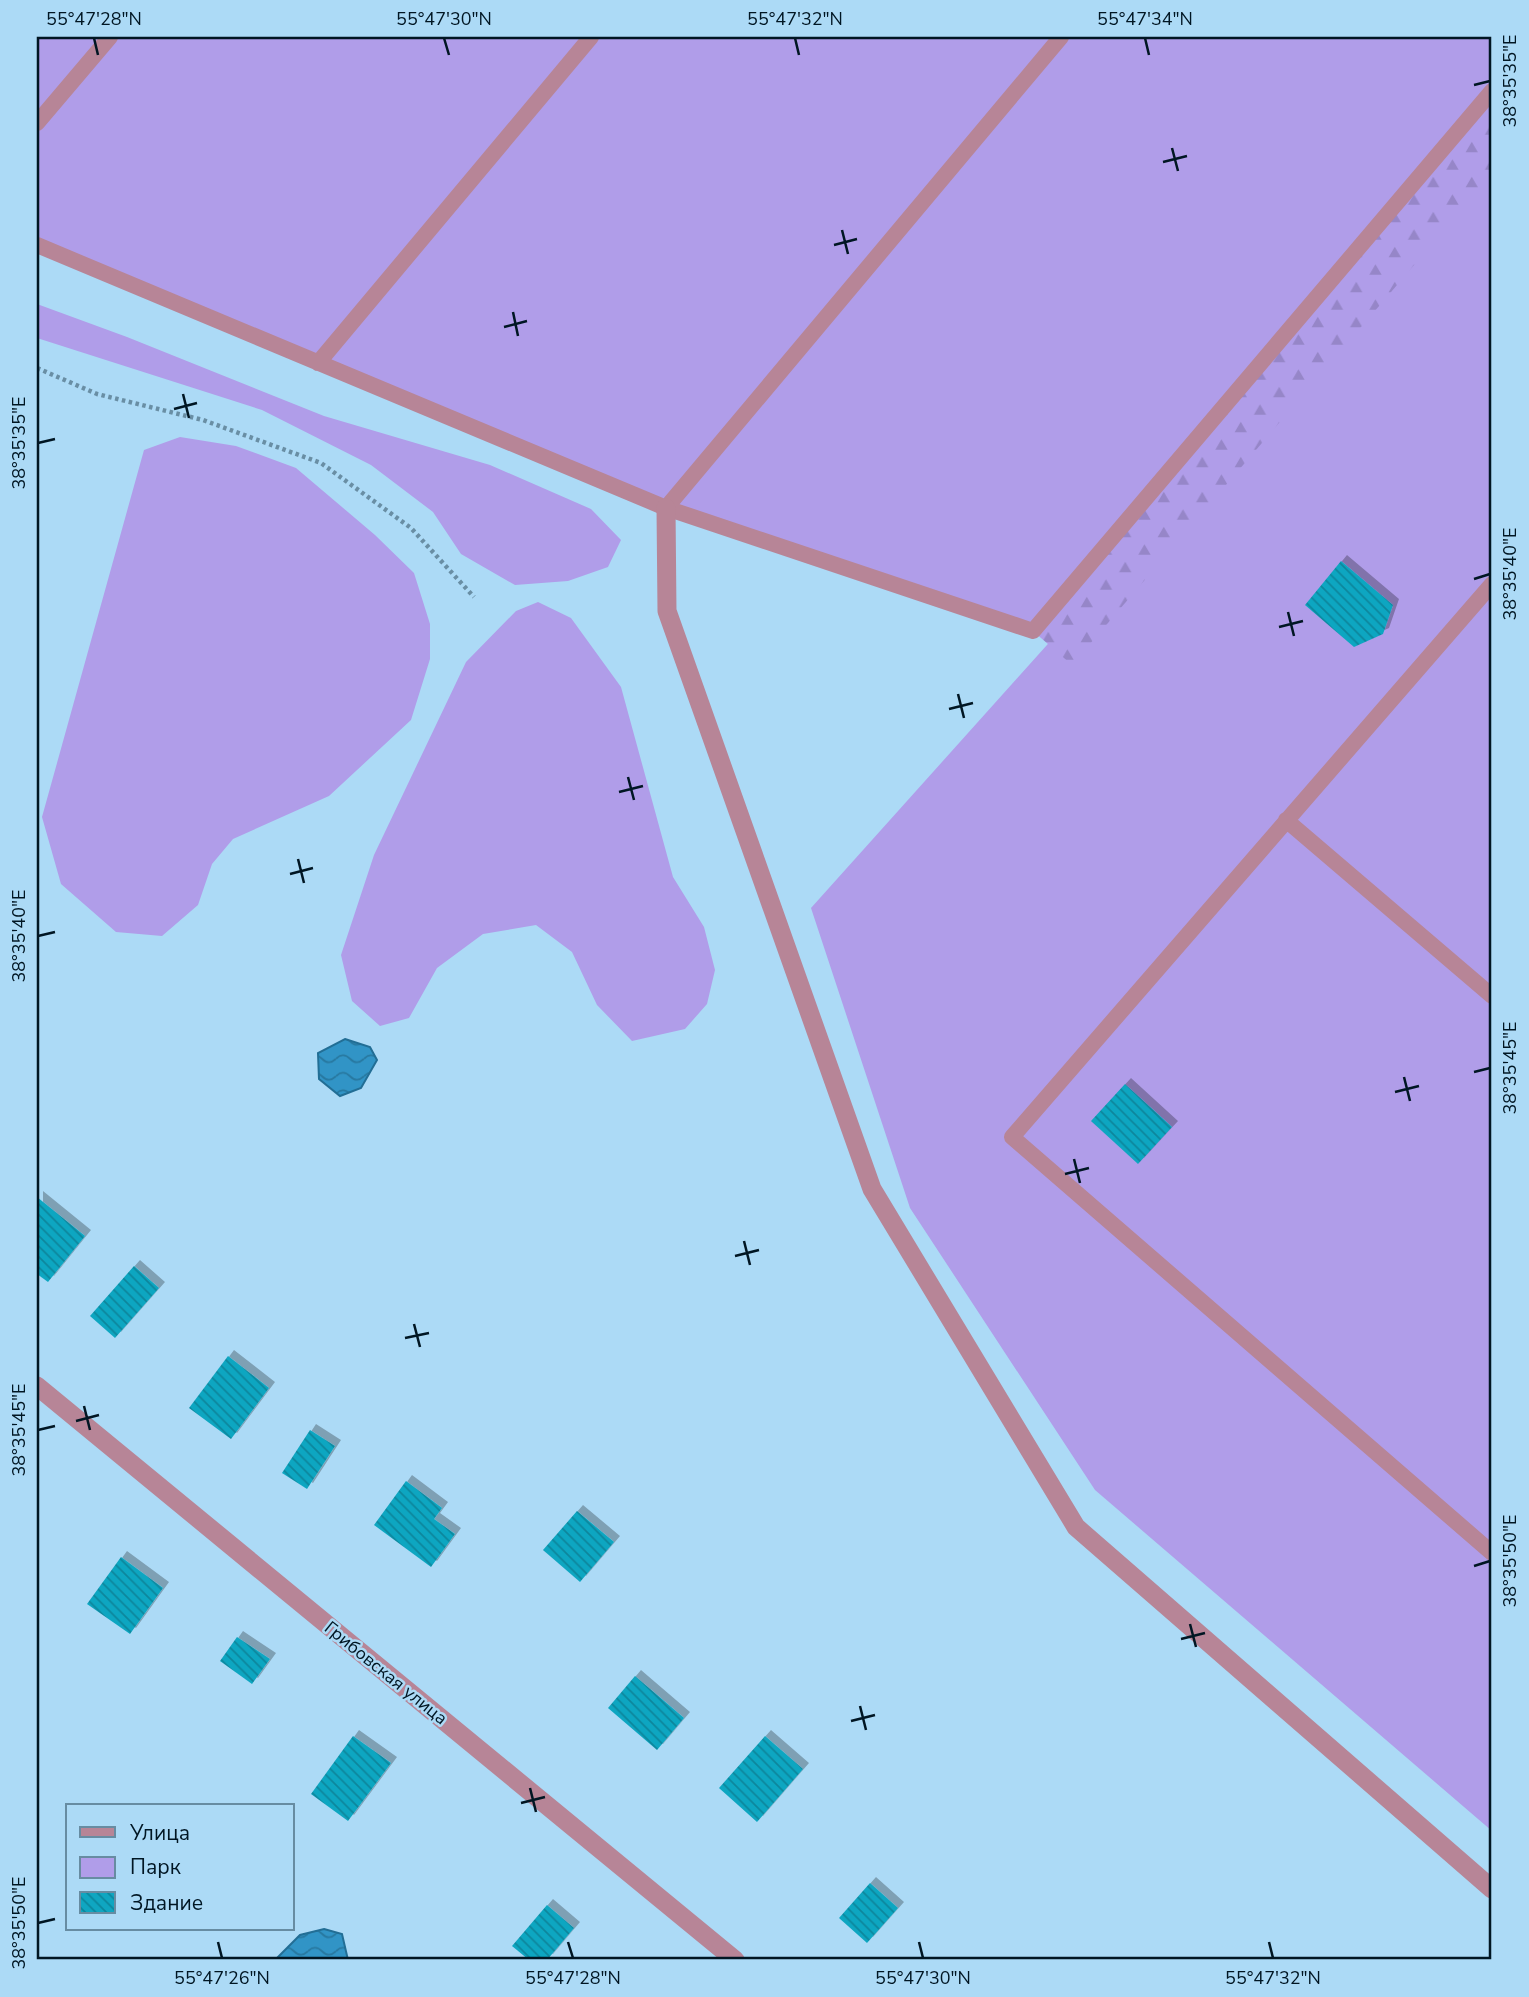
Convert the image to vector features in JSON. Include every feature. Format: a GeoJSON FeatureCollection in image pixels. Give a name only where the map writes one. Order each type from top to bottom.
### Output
{"type":"FeatureCollection","features":[{"type":"Feature","properties":{"kind":"street"},"geometry":{"type":"LineString","coordinates":[[666,508],[667,611],[872,1189],[1076,1527],[1492,1889]]}},
{"type":"Feature","properties":{"kind":"street","name":"Грибовская улица"},"geometry":{"type":"LineString","coordinates":[[37,1386],[735,1960]]}},
{"type":"Feature","properties":{"kind":"lane"},"geometry":{"type":"LineString","coordinates":[[37,123],[110,37]]}},
{"type":"Feature","properties":{"kind":"lane"},"geometry":{"type":"LineString","coordinates":[[318,363],[592,37]]}},
{"type":"Feature","properties":{"kind":"lane"},"geometry":{"type":"LineString","coordinates":[[666,508],[1061,37]]}},
{"type":"Feature","properties":{"kind":"lane"},"geometry":{"type":"LineString","coordinates":[[37,245],[666,508],[1033,631],[1492,91]]}},
{"type":"Feature","properties":{"kind":"lane"},"geometry":{"type":"LineString","coordinates":[[1492,584],[1012,1137],[1492,1553]]}},
{"type":"Feature","properties":{"kind":"lane"},"geometry":{"type":"LineString","coordinates":[[1286,820],[1492,996]]}},
{"type":"Feature","properties":{"kind":"path"},"geometry":{"type":"LineString","coordinates":[[37,368],[97,394],[204,420],[321,463],[411,528],[474,597]]}},
{"type":"Feature","properties":{"kind":"green space"},"geometry":{"type":"Polygon","coordinates":[[[37,37],[1492,37],[1492,91],[1033,631],[666,508],[37,245],[37,37]]]}},
{"type":"Feature","properties":{"kind":"green space"},"geometry":{"type":"Polygon","coordinates":[[[1492,91],[1492,174],[1072,665],[1033,631],[1492,91]]]}},
{"type":"Feature","properties":{"kind":"green space"},"geometry":{"type":"Polygon","coordinates":[[[1492,149],[1492,1831],[1095,1490],[910,1208],[811,908],[1492,149]]]}},
{"type":"Feature","properties":{"kind":"green space"},"geometry":{"type":"Polygon","coordinates":[[[37,304],[324,416],[490,465],[591,509],[621,540],[608,567],[568,581],[515,585],[461,554],[433,512],[371,465],[262,410],[37,338],[37,304]]]}},
{"type":"Feature","properties":{"kind":"green space"},"geometry":{"type":"Polygon","coordinates":[[[180,437],[236,446],[296,468],[375,535],[414,573],[430,624],[430,659],[411,720],[329,796],[233,839],[212,864],[198,905],[162,936],[116,932],[61,884],[42,817],[144,450],[180,437]]]}},
{"type":"Feature","properties":{"kind":"green space"},"geometry":{"type":"Polygon","coordinates":[[[538,602],[571,618],[621,687],[673,877],[704,927],[715,970],[707,1004],[685,1029],[632,1041],[597,1005],[572,952],[536,925],[483,934],[437,968],[409,1018],[380,1026],[352,1001],[341,955],[374,855],[466,662],[516,611],[538,602]]]}},
{"type":"Feature","properties":{"kind":"water"},"geometry":{"type":"Polygon","coordinates":[[[345,1039],[370,1047],[377,1060],[361,1088],[340,1096],[319,1079],[318,1053],[345,1039]]]}},
{"type":"Feature","properties":{"kind":"water"},"geometry":{"type":"Polygon","coordinates":[[[324,1929],[342,1934],[348,1960],[275,1960],[300,1935],[324,1929]]]}},
{"type":"Feature","properties":{"kind":"building"},"geometry":{"type":"Polygon","coordinates":[[[1341,561],[1393,605],[1383,634],[1354,647],[1305,605],[1341,561]]]}},
{"type":"Feature","properties":{"kind":"building"},"geometry":{"type":"Polygon","coordinates":[[[1125,1084],[1172,1127],[1138,1164],[1091,1121],[1125,1084]]]}},
{"type":"Feature","properties":{"kind":"building"},"geometry":{"type":"Polygon","coordinates":[[[37,1197],[85,1236],[48,1282],[37,1274],[37,1197]]]}},
{"type":"Feature","properties":{"kind":"building"},"geometry":{"type":"Polygon","coordinates":[[[134,1266],[159,1288],[115,1338],[90,1316],[134,1266]]]}},
{"type":"Feature","properties":{"kind":"building"},"geometry":{"type":"Polygon","coordinates":[[[228,1356],[269,1388],[231,1439],[189,1408],[228,1356]]]}},
{"type":"Feature","properties":{"kind":"building"},"geometry":{"type":"Polygon","coordinates":[[[310,1430],[335,1446],[307,1489],[282,1473],[310,1430]]]}},
{"type":"Feature","properties":{"kind":"building"},"geometry":{"type":"Polygon","coordinates":[[[406,1481],[442,1508],[434,1519],[455,1534],[431,1567],[374,1525],[406,1481]]]}},
{"type":"Feature","properties":{"kind":"building"},"geometry":{"type":"Polygon","coordinates":[[[577,1511],[614,1542],[580,1582],[543,1550],[577,1511]]]}},
{"type":"Feature","properties":{"kind":"building"},"geometry":{"type":"Polygon","coordinates":[[[121,1557],[163,1588],[130,1634],[87,1604],[121,1557]]]}},
{"type":"Feature","properties":{"kind":"building"},"geometry":{"type":"Polygon","coordinates":[[[237,1637],[270,1659],[252,1684],[220,1661],[237,1637]]]}},
{"type":"Feature","properties":{"kind":"building"},"geometry":{"type":"Polygon","coordinates":[[[635,1676],[684,1718],[657,1750],[608,1708],[635,1676]]]}},
{"type":"Feature","properties":{"kind":"building"},"geometry":{"type":"Polygon","coordinates":[[[353,1736],[391,1763],[348,1821],[311,1794],[353,1736]]]}},
{"type":"Feature","properties":{"kind":"building"},"geometry":{"type":"Polygon","coordinates":[[[765,1736],[803,1769],[757,1822],[719,1788],[765,1736]]]}},
{"type":"Feature","properties":{"kind":"building"},"geometry":{"type":"Polygon","coordinates":[[[870,1883],[898,1908],[867,1943],[839,1918],[870,1883]]]}},
{"type":"Feature","properties":{"kind":"building"},"geometry":{"type":"Polygon","coordinates":[[[547,1905],[574,1928],[547,1960],[529,1960],[512,1946],[547,1905]]]}}]}
